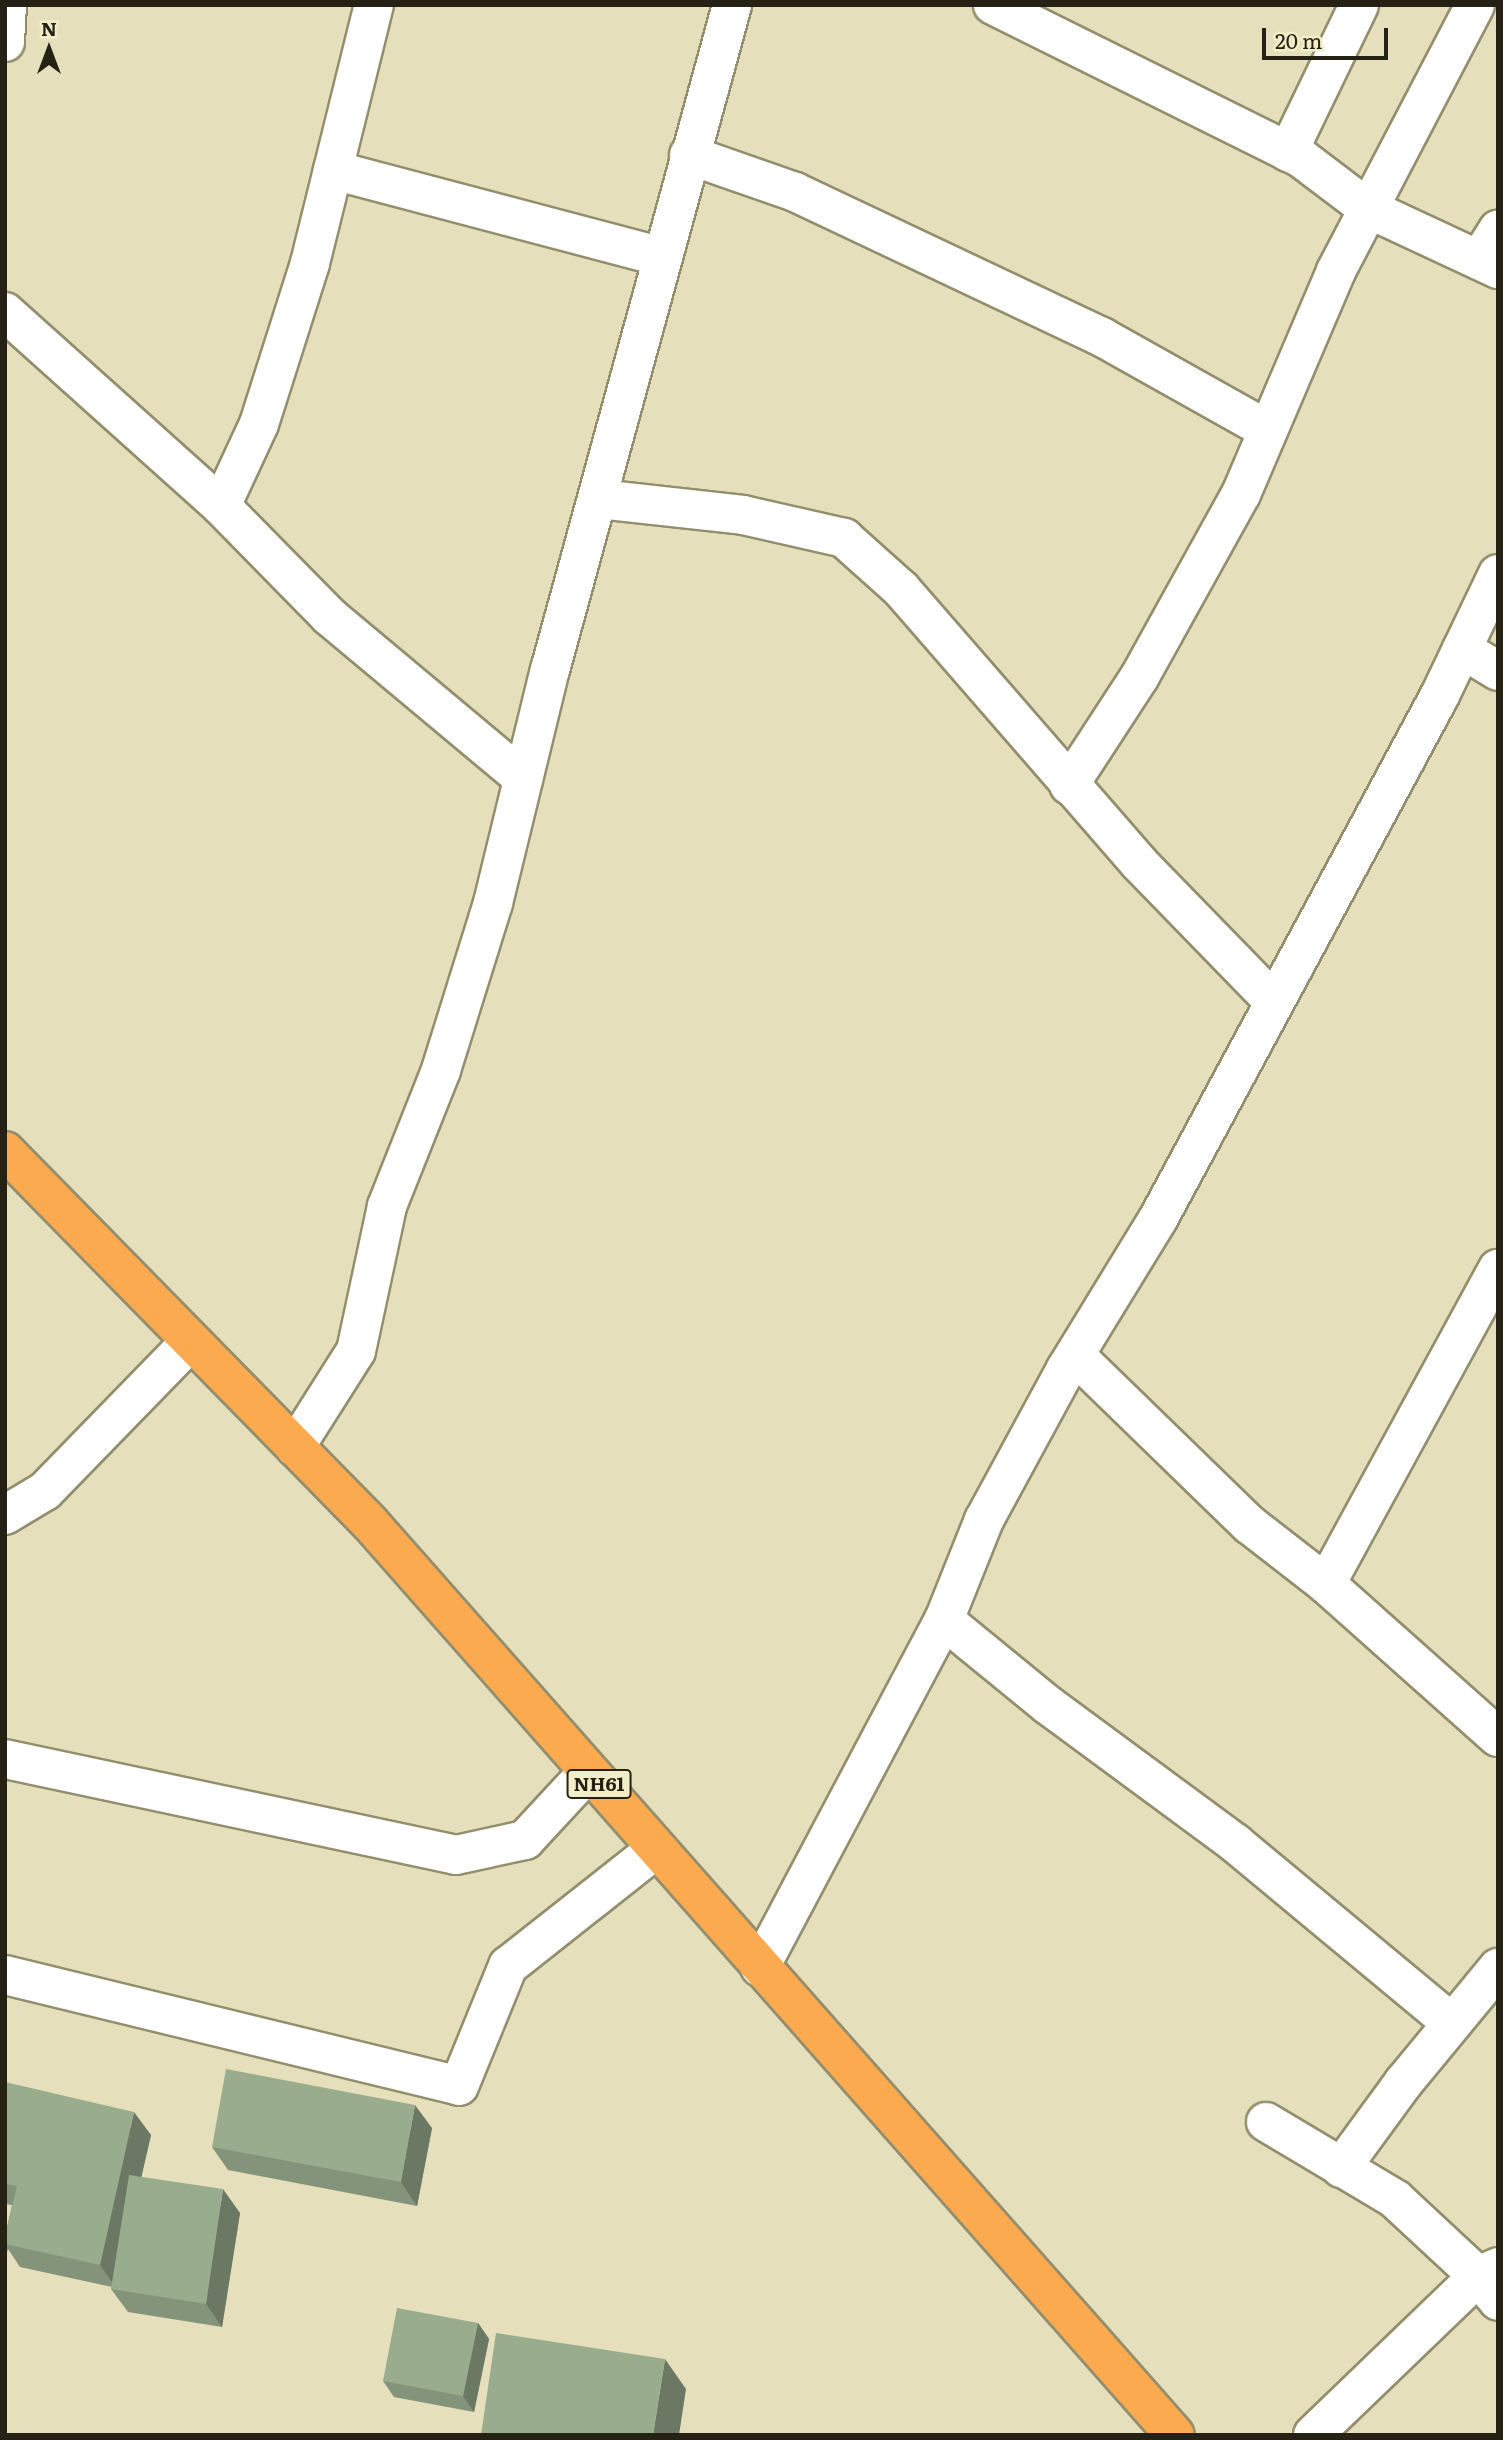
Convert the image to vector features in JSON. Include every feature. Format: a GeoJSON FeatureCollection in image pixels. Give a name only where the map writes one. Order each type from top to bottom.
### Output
{"type":"FeatureCollection","features":[{"type":"Feature","properties":{"kind":"highway","name":"NH61"},"geometry":{"type":"LineString","coordinates":[[5,1151],[370,1523],[1175,2435]]}},
{"type":"Feature","properties":{"kind":"street"},"geometry":{"type":"LineString","coordinates":[[5,42],[7,5]]}},
{"type":"Feature","properties":{"kind":"street"},"geometry":{"type":"LineString","coordinates":[[221,506],[259,424],[310,263],[374,5]]}},
{"type":"Feature","properties":{"kind":"street"},"geometry":{"type":"LineString","coordinates":[[295,1447],[356,1351],[387,1206],[441,1070],[493,903],[523,778],[689,155],[732,5]]}},
{"type":"Feature","properties":{"kind":"street"},"geometry":{"type":"LineString","coordinates":[[993,5],[1288,152],[1367,208],[1492,253]]}},
{"type":"Feature","properties":{"kind":"street"},"geometry":{"type":"LineString","coordinates":[[1288,152],[1360,5]]}},
{"type":"Feature","properties":{"kind":"street"},"geometry":{"type":"LineString","coordinates":[[1069,785],[1147,664],[1241,494],[1367,208],[1475,5]]}},
{"type":"Feature","properties":{"kind":"street"},"geometry":{"type":"LineString","coordinates":[[689,155],[795,192],[1102,337],[1268,430]]}},
{"type":"Feature","properties":{"kind":"street"},"geometry":{"type":"LineString","coordinates":[[333,170],[662,257]]}},
{"type":"Feature","properties":{"kind":"street"},"geometry":{"type":"LineString","coordinates":[[5,312],[221,506],[329,616],[523,778]]}},
{"type":"Feature","properties":{"kind":"street"},"geometry":{"type":"LineString","coordinates":[[599,499],[743,515],[844,538],[901,589],[1069,785],[1206,937],[1274,1002]]}},
{"type":"Feature","properties":{"kind":"street"},"geometry":{"type":"LineString","coordinates":[[760,1967],[944,1620],[984,1520],[1075,1355],[1158,1219],[1462,649],[1498,574]]}},
{"type":"Feature","properties":{"kind":"street"},"geometry":{"type":"LineString","coordinates":[[1462,649],[1498,671]]}},
{"type":"Feature","properties":{"kind":"street"},"geometry":{"type":"LineString","coordinates":[[1326,1584],[1498,1269]]}},
{"type":"Feature","properties":{"kind":"street"},"geometry":{"type":"LineString","coordinates":[[5,1515],[45,1491],[191,1341]]}},
{"type":"Feature","properties":{"kind":"street"},"geometry":{"type":"LineString","coordinates":[[1075,1355],[1250,1525],[1326,1584],[1498,1737]]}},
{"type":"Feature","properties":{"kind":"street"},"geometry":{"type":"LineString","coordinates":[[944,1620],[1048,1705],[1235,1843],[1452,2023]]}},
{"type":"Feature","properties":{"kind":"street"},"geometry":{"type":"LineString","coordinates":[[5,1759],[456,1856],[525,1840],[588,1772]]}},
{"type":"Feature","properties":{"kind":"street"},"geometry":{"type":"LineString","coordinates":[[5,1975],[459,2086],[508,1966],[656,1849]]}},
{"type":"Feature","properties":{"kind":"street"},"geometry":{"type":"LineString","coordinates":[[1341,2168],[1452,2023],[1498,1968]]}},
{"type":"Feature","properties":{"kind":"street"},"geometry":{"type":"LineString","coordinates":[[1266,2122],[1395,2199],[1491,2281],[1313,2435]]}},
{"type":"Feature","properties":{"kind":"building"},"geometry":{"type":"Polygon","coordinates":[[[226,2069],[415,2105],[401,2182],[212,2147],[226,2069]]]}},
{"type":"Feature","properties":{"kind":"building"},"geometry":{"type":"Polygon","coordinates":[[[5,2082],[134,2112],[100,2265],[5,2244],[17,2186],[5,2184],[5,2082]]]}},
{"type":"Feature","properties":{"kind":"building"},"geometry":{"type":"Polygon","coordinates":[[[129,2175],[223,2189],[206,2304],[111,2289],[129,2175]]]}},
{"type":"Feature","properties":{"kind":"building"},"geometry":{"type":"Polygon","coordinates":[[[397,2308],[478,2323],[463,2396],[383,2381],[397,2308]]]}},
{"type":"Feature","properties":{"kind":"building"},"geometry":{"type":"Polygon","coordinates":[[[496,2333],[665,2359],[653,2435],[481,2435],[496,2333]]]}}]}
